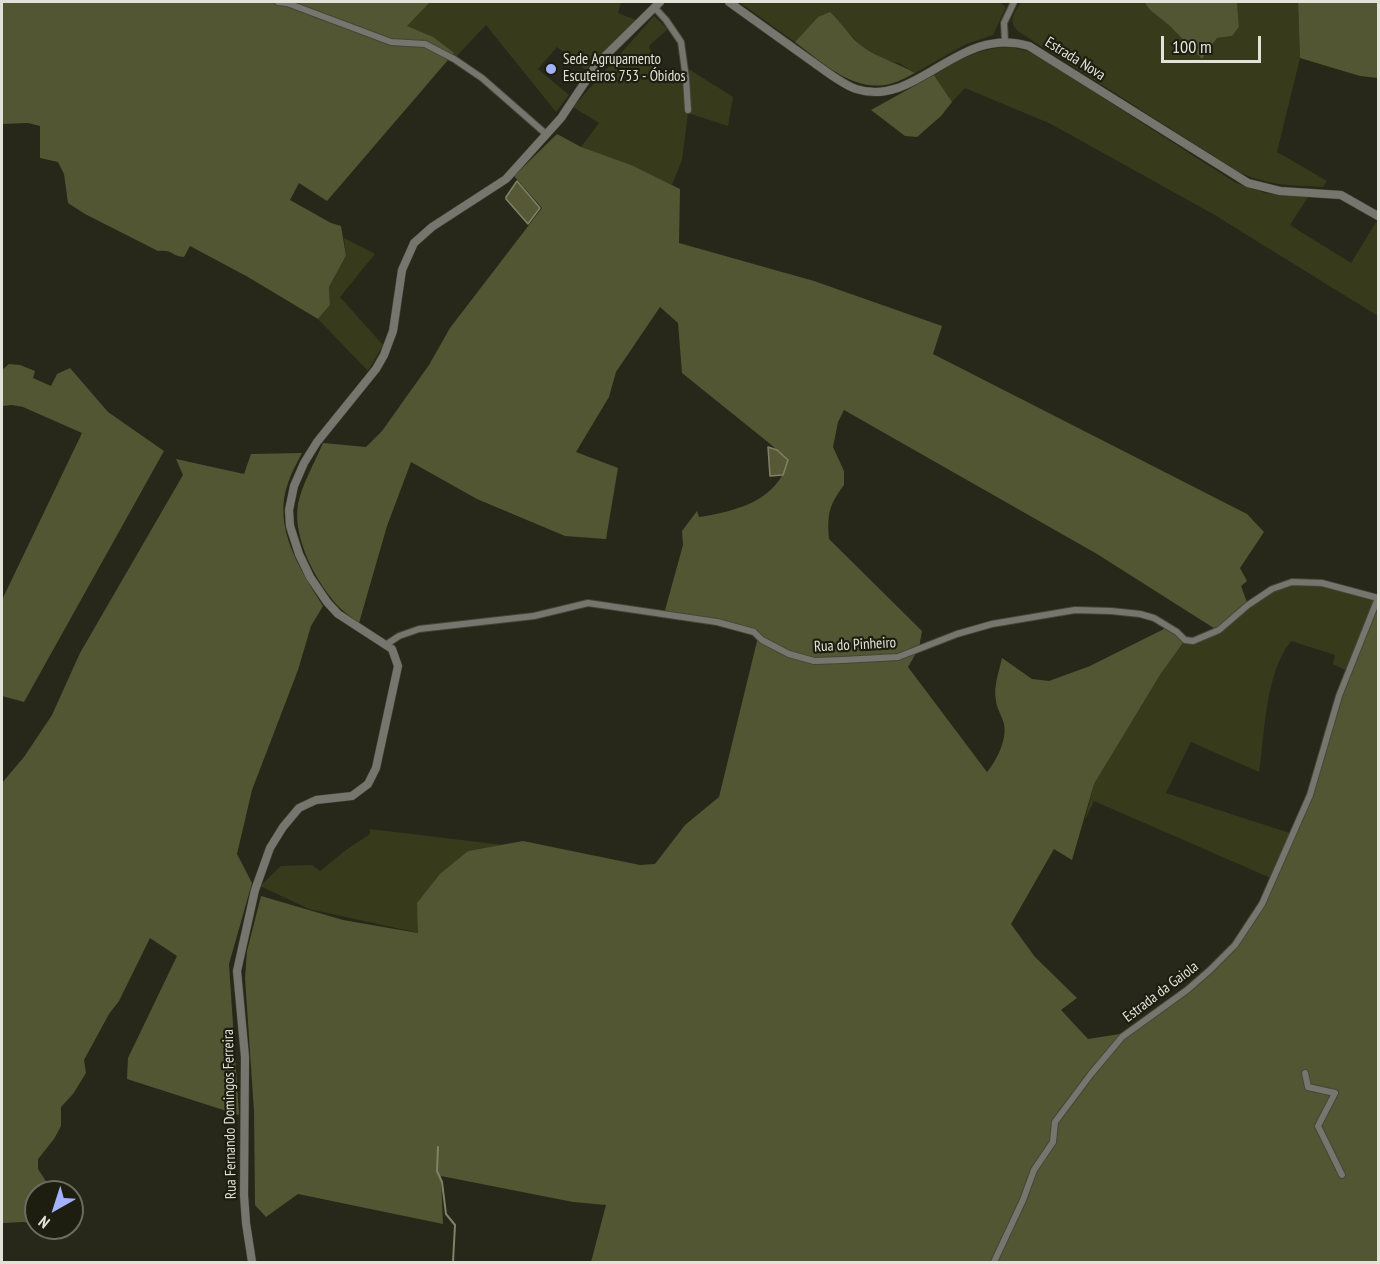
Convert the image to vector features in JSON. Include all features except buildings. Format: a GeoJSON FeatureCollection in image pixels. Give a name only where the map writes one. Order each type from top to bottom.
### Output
{"type":"FeatureCollection","features":[{"type":"Feature","properties":{"kind":"street"},"geometry":{"type":"LineString","coordinates":[[278,2],[287,3],[391,42],[425,44],[458,61],[482,78],[546,134]]}},
{"type":"Feature","properties":{"kind":"street","name":"Estrada Nova"},"geometry":{"type":"LineString","coordinates":[[729,2],[848,86],[869,92],[900,87],[980,45],[1005,41],[1029,46],[1248,183],[1280,191],[1341,195],[1378,216]]}},
{"type":"Feature","properties":{"kind":"street"},"geometry":{"type":"LineString","coordinates":[[1005,41],[1004,23],[1014,2]]}},
{"type":"Feature","properties":{"kind":"street"},"geometry":{"type":"LineString","coordinates":[[387,644],[338,614],[327,602],[298,554],[290,525],[289,510],[294,486],[316,442],[376,369],[384,355],[393,331],[404,264],[414,243],[432,227],[499,184],[561,118],[597,64],[657,5],[681,42],[688,110]]}},
{"type":"Feature","properties":{"kind":"street","name":"Rua do Pinheiro"},"geometry":{"type":"LineString","coordinates":[[387,644],[399,636],[419,629],[534,616],[588,603],[717,622],[754,632],[762,640],[789,654],[814,661],[843,660],[898,657],[957,634],[992,624],[1075,610],[1140,614],[1154,618],[1178,632],[1185,640],[1193,641],[1219,630],[1264,594],[1292,582],[1322,583],[1378,598]]}},
{"type":"Feature","properties":{"kind":"street","name":"Estrada da Gaiola"},"geometry":{"type":"LineString","coordinates":[[994,1263],[1034,1170],[1053,1142],[1055,1122],[1122,1037],[1187,990],[1210,970],[1235,945],[1262,904],[1310,795],[1339,696],[1378,598]]}},
{"type":"Feature","properties":{"kind":"street","name":"Rua Fernando Domingos Ferreira"},"geometry":{"type":"LineString","coordinates":[[252,1263],[244,1195],[245,1057],[237,971],[238,958],[262,865],[288,820],[304,804],[352,796],[364,789],[371,780],[376,768],[398,672],[396,654],[387,644]]}},
{"type":"Feature","properties":{"kind":"street"},"geometry":{"type":"LineString","coordinates":[[1305,1073],[1308,1087],[1335,1093],[1318,1126],[1342,1175]]}},
{"type":"Feature","properties":{"kind":"shaded area"},"geometry":{"type":"Polygon","coordinates":[[[2,2],[430,2],[407,26],[433,37],[454,53],[327,201],[299,183],[290,200],[331,223],[341,226],[346,256],[329,287],[330,305],[318,319],[248,277],[190,246],[184,257],[167,251],[158,251],[68,203],[64,174],[58,162],[40,158],[40,126],[28,123],[2,124],[2,2]]]}},
{"type":"Feature","properties":{"kind":"shaded area"},"geometry":{"type":"Polygon","coordinates":[[[430,2],[621,2],[618,13],[636,20],[586,70],[557,47],[538,69],[569,95],[556,112],[486,25],[454,59],[451,57],[453,53],[406,26],[430,2]]]}},
{"type":"Feature","properties":{"kind":"shaded area"},"geometry":{"type":"Polygon","coordinates":[[[739,2],[1000,2],[1006,7],[993,35],[966,44],[915,73],[899,63],[887,61],[862,47],[853,37],[818,17],[795,42],[739,2]]]}},
{"type":"Feature","properties":{"kind":"shaded area"},"geometry":{"type":"Polygon","coordinates":[[[1021,2],[1144,2],[1202,59],[1217,38],[1232,36],[1239,27],[1237,2],[1298,2],[1300,58],[1277,152],[1327,181],[1323,187],[1289,185],[1259,180],[1237,171],[1019,32],[1013,21],[1014,13],[1021,2]]]}},
{"type":"Feature","properties":{"kind":"shaded area"},"geometry":{"type":"Polygon","coordinates":[[[1144,2],[1237,2],[1239,27],[1232,36],[1217,38],[1202,59],[1144,2]]]}},
{"type":"Feature","properties":{"kind":"shaded area"},"geometry":{"type":"Polygon","coordinates":[[[1298,2],[1378,2],[1378,78],[1360,76],[1300,58],[1298,2]]]}},
{"type":"Feature","properties":{"kind":"shaded area"},"geometry":{"type":"Polygon","coordinates":[[[830,12],[863,47],[915,73],[890,84],[876,86],[863,84],[839,74],[795,42],[818,17],[830,12]]]}},
{"type":"Feature","properties":{"kind":"shaded area"},"geometry":{"type":"Polygon","coordinates":[[[654,16],[668,29],[649,46],[659,80],[685,75],[684,66],[733,97],[728,126],[688,113],[682,160],[672,185],[581,147],[599,123],[573,107],[654,16]]]}},
{"type":"Feature","properties":{"kind":"shaded area"},"geometry":{"type":"Polygon","coordinates":[[[1011,47],[1028,51],[1044,60],[1236,183],[1265,193],[1308,197],[1290,225],[1351,263],[1376,222],[1378,224],[1378,316],[1213,214],[1051,124],[965,88],[952,102],[934,75],[979,52],[1011,47]]]}},
{"type":"Feature","properties":{"kind":"shaded area"},"geometry":{"type":"Polygon","coordinates":[[[934,75],[952,102],[941,116],[917,137],[905,136],[871,110],[934,75]]]}},
{"type":"Feature","properties":{"kind":"shaded area"},"geometry":{"type":"Polygon","coordinates":[[[557,134],[581,147],[631,165],[680,189],[679,243],[814,281],[942,326],[933,354],[1247,514],[1264,532],[1240,568],[1247,581],[1241,586],[1248,605],[1220,632],[1097,554],[844,410],[838,422],[833,447],[844,471],[844,485],[830,510],[829,539],[922,631],[919,648],[908,667],[987,772],[998,756],[1005,730],[995,696],[1002,658],[1032,679],[1049,681],[1090,666],[1168,627],[1185,640],[1160,675],[1094,784],[1072,860],[1054,849],[1011,924],[1035,957],[1077,998],[1061,1010],[1088,1039],[1120,1034],[1210,970],[1235,945],[1263,903],[1289,834],[1307,796],[1339,696],[1378,597],[1378,1262],[591,1262],[606,1205],[573,1202],[441,1176],[443,1224],[298,1194],[266,1217],[255,1205],[254,1111],[245,978],[247,951],[261,896],[343,920],[418,933],[417,903],[440,874],[468,851],[523,841],[640,865],[655,864],[685,825],[719,797],[759,633],[664,614],[683,545],[682,531],[697,511],[699,517],[713,515],[754,502],[775,485],[783,474],[788,460],[682,373],[678,323],[660,307],[616,372],[609,397],[576,452],[618,468],[606,539],[565,536],[477,499],[411,462],[387,526],[359,623],[341,609],[323,587],[308,560],[299,531],[297,517],[300,496],[323,443],[366,447],[382,431],[429,365],[450,328],[542,208],[514,176],[557,134]]]}},
{"type":"Feature","properties":{"kind":"shaded area"},"geometry":{"type":"Polygon","coordinates":[[[517,181],[540,208],[528,224],[506,199],[517,181]]]}},
{"type":"Feature","properties":{"kind":"shaded area"},"geometry":{"type":"Polygon","coordinates":[[[344,238],[375,254],[340,297],[383,345],[368,371],[318,319],[330,305],[329,287],[346,257],[344,238]]]}},
{"type":"Feature","properties":{"kind":"shaded area"},"geometry":{"type":"Polygon","coordinates":[[[9,364],[20,365],[35,371],[33,378],[51,386],[57,374],[70,368],[108,412],[164,451],[24,702],[2,696],[2,600],[82,433],[23,407],[2,406],[2,370],[9,364]]]}},
{"type":"Feature","properties":{"kind":"shaded area"},"geometry":{"type":"Polygon","coordinates":[[[768,447],[777,450],[788,460],[783,475],[770,476],[768,447]]]}},
{"type":"Feature","properties":{"kind":"shaded area"},"geometry":{"type":"Polygon","coordinates":[[[302,453],[288,483],[283,516],[291,547],[323,606],[311,626],[298,670],[252,790],[237,854],[252,883],[229,964],[239,1115],[127,1079],[128,1058],[177,956],[150,938],[119,1001],[109,1014],[84,1060],[86,1073],[73,1094],[61,1107],[61,1126],[38,1159],[38,1169],[45,1180],[24,1180],[24,1222],[2,1223],[2,783],[24,757],[52,715],[80,653],[183,475],[176,459],[244,474],[251,454],[302,453]]]}},
{"type":"Feature","properties":{"kind":"shaded area"},"geometry":{"type":"Polygon","coordinates":[[[1305,582],[1377,599],[1349,672],[1333,664],[1335,655],[1291,641],[1282,654],[1271,686],[1259,772],[1191,742],[1166,793],[1293,834],[1273,879],[1094,801],[1085,820],[1094,784],[1160,675],[1185,640],[1206,637],[1273,589],[1305,582]]]}},
{"type":"Feature","properties":{"kind":"shaded area"},"geometry":{"type":"Polygon","coordinates":[[[370,829],[503,845],[468,851],[419,933],[309,909],[260,886],[281,866],[312,865],[320,871],[370,834],[370,829]]]}},
{"type":"Feature","properties":{"kind":"waterway"},"geometry":{"type":"LineString","coordinates":[[438,1147],[437,1171],[442,1182],[446,1214],[455,1225],[453,1262]]}},
{"type":"Feature","properties":{"kind":"place","name":"Sede Agrupamento Escuteiros 753 - Óbidos"},"geometry":{"type":"Point","coordinates":[551,69]}}]}
